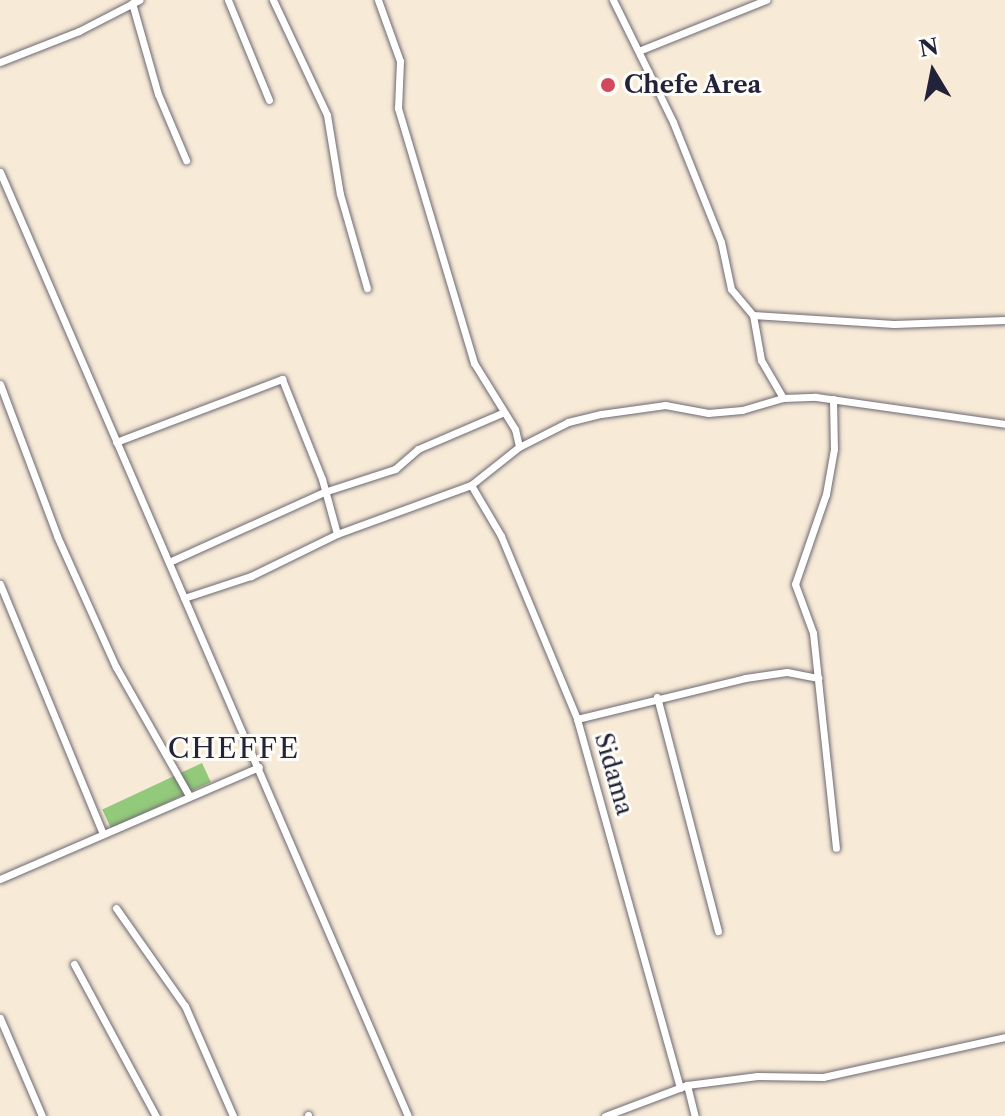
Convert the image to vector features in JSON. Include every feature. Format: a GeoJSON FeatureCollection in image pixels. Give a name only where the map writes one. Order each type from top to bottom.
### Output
{"type":"FeatureCollection","features":[{"type":"Feature","properties":{"kind":"street"},"geometry":{"type":"LineString","coordinates":[[228,0],[269,100]]}},
{"type":"Feature","properties":{"kind":"street"},"geometry":{"type":"LineString","coordinates":[[273,0],[327,115],[340,194],[367,288]]}},
{"type":"Feature","properties":{"kind":"street"},"geometry":{"type":"LineString","coordinates":[[378,0],[400,61],[398,108],[474,363],[502,413],[515,429],[519,447]]}},
{"type":"Feature","properties":{"kind":"street"},"geometry":{"type":"LineString","coordinates":[[613,0],[641,50],[649,81],[673,122],[721,242],[731,289],[753,315],[761,360],[783,398]]}},
{"type":"Feature","properties":{"kind":"street"},"geometry":{"type":"LineString","coordinates":[[641,50],[766,0]]}},
{"type":"Feature","properties":{"kind":"street"},"geometry":{"type":"LineString","coordinates":[[0,62],[135,2],[158,94],[186,160]]}},
{"type":"Feature","properties":{"kind":"street"},"geometry":{"type":"LineString","coordinates":[[0,172],[408,1116]]}},
{"type":"Feature","properties":{"kind":"street"},"geometry":{"type":"LineString","coordinates":[[753,315],[894,324],[1005,320]]}},
{"type":"Feature","properties":{"kind":"street"},"geometry":{"type":"LineString","coordinates":[[116,442],[282,379],[337,534]]}},
{"type":"Feature","properties":{"kind":"street"},"geometry":{"type":"LineString","coordinates":[[0,384],[57,536],[105,641],[165,759],[188,794]]}},
{"type":"Feature","properties":{"kind":"street"},"geometry":{"type":"LineString","coordinates":[[184,598],[251,576],[337,534],[471,485],[519,447],[568,422],[640,406],[708,413],[783,398],[833,399],[1005,424]]}},
{"type":"Feature","properties":{"kind":"street"},"geometry":{"type":"LineString","coordinates":[[833,399],[834,449],[826,494],[795,584],[813,633],[836,848]]}},
{"type":"Feature","properties":{"kind":"street"},"geometry":{"type":"LineString","coordinates":[[169,562],[324,492],[395,469],[418,449],[502,413]]}},
{"type":"Feature","properties":{"kind":"street","name":"Sidama"},"geometry":{"type":"LineString","coordinates":[[471,485],[501,536],[577,719],[695,1116]]}},
{"type":"Feature","properties":{"kind":"street"},"geometry":{"type":"LineString","coordinates":[[0,584],[102,831]]}},
{"type":"Feature","properties":{"kind":"street"},"geometry":{"type":"LineString","coordinates":[[577,719],[657,697],[787,672],[818,678]]}},
{"type":"Feature","properties":{"kind":"street"},"geometry":{"type":"LineString","coordinates":[[657,697],[718,931]]}},
{"type":"Feature","properties":{"kind":"street"},"geometry":{"type":"LineString","coordinates":[[0,879],[102,831],[259,767]]}},
{"type":"Feature","properties":{"kind":"street"},"geometry":{"type":"LineString","coordinates":[[116,908],[185,1006],[233,1116]]}},
{"type":"Feature","properties":{"kind":"street"},"geometry":{"type":"LineString","coordinates":[[74,964],[156,1116]]}},
{"type":"Feature","properties":{"kind":"street"},"geometry":{"type":"LineString","coordinates":[[0,1018],[42,1116]]}},
{"type":"Feature","properties":{"kind":"street"},"geometry":{"type":"LineString","coordinates":[[605,1116],[684,1087],[757,1076],[823,1077],[1005,1037]]}},
{"type":"Feature","properties":{"kind":"green space"},"geometry":{"type":"Polygon","coordinates":[[[202,763],[211,782],[111,829],[102,809],[202,763]]]}},
{"type":"Feature","properties":{"kind":"place","name":"Chefe Area"},"geometry":{"type":"Point","coordinates":[608,85]}},
{"type":"Feature","properties":{"kind":"district","name":"CHEFFE"},"geometry":{"type":"Point","coordinates":[234,748]}}]}
